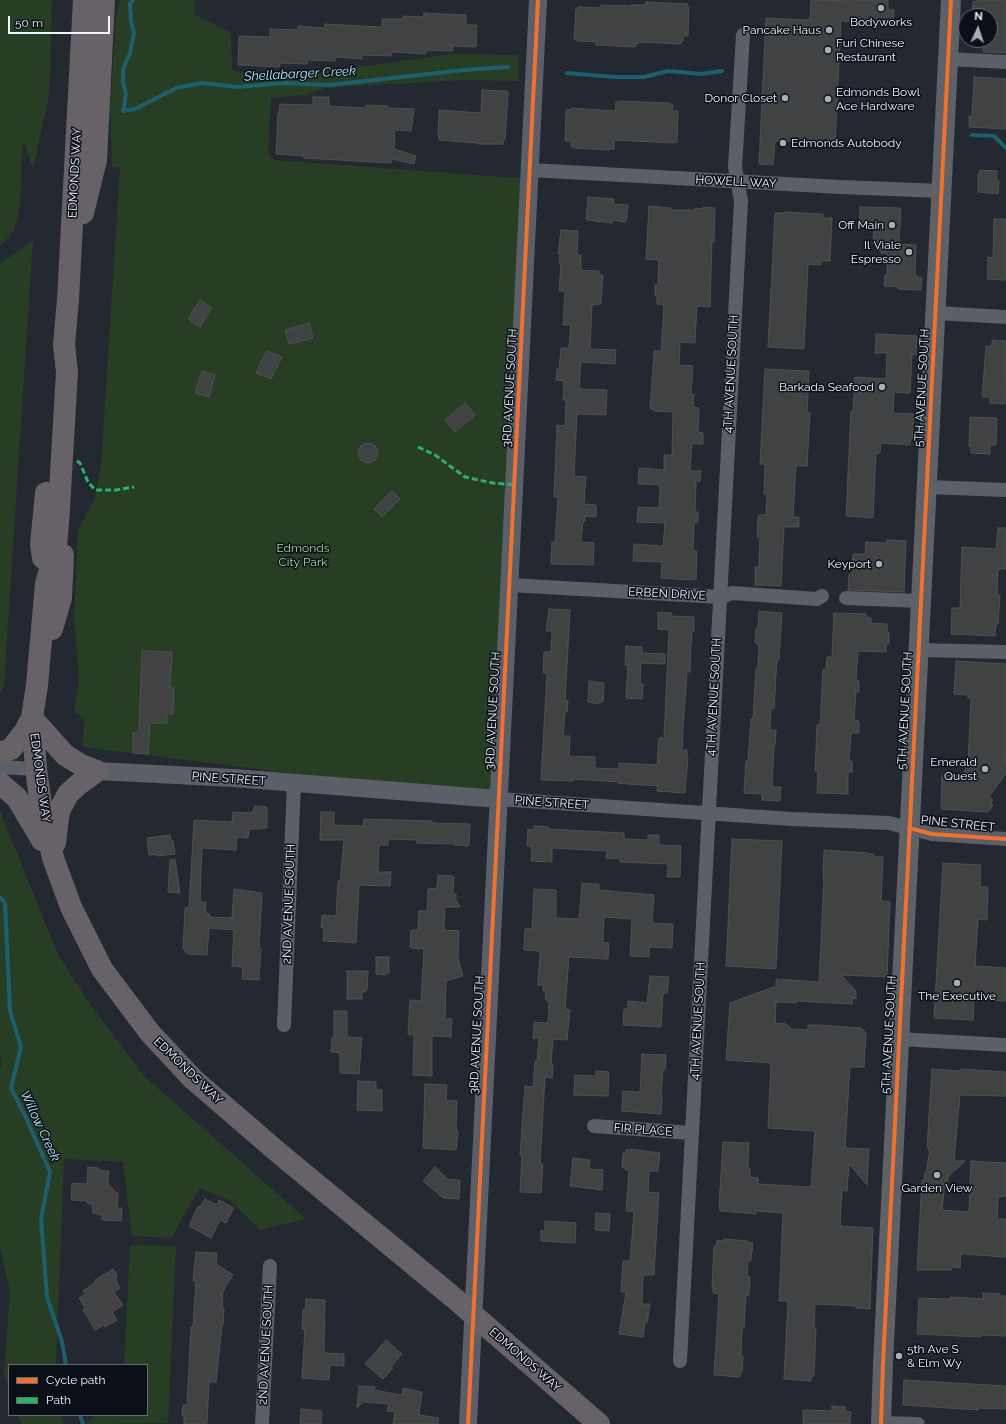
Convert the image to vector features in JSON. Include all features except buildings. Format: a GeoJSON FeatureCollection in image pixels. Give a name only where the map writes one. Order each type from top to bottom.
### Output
{"type":"FeatureCollection","features":[{"type":"Feature","properties":{"kind":"main road","name":"EDMONDS WAY"},"geometry":{"type":"LineString","coordinates":[[84,0],[68,299],[64,345],[54,375],[41,544],[46,584],[37,685],[32,718],[36,769],[41,805],[53,858],[71,907],[102,969],[150,1033],[199,1084],[286,1159],[454,1298],[595,1422]]}},
{"type":"Feature","properties":{"kind":"main road"},"geometry":{"type":"LineString","coordinates":[[37,685],[61,598],[95,0]]}},
{"type":"Feature","properties":{"kind":"main road"},"geometry":{"type":"LineString","coordinates":[[84,211],[96,160],[104,0]]}},
{"type":"Feature","properties":{"kind":"main road","name":"5TH AVENUE SOUTH"},"geometry":{"type":"LineString","coordinates":[[881,1424],[909,828],[951,0]]}},
{"type":"Feature","properties":{"kind":"main road"},"geometry":{"type":"LineString","coordinates":[[0,753],[11,748],[25,731],[32,718],[65,755],[81,765],[97,771]]}},
{"type":"Feature","properties":{"kind":"main road"},"geometry":{"type":"LineString","coordinates":[[53,858],[59,811],[68,794],[97,771]]}},
{"type":"Feature","properties":{"kind":"main road"},"geometry":{"type":"LineString","coordinates":[[0,784],[17,798],[53,858]]}},
{"type":"Feature","properties":{"kind":"street","name":"3RD AVENUE SOUTH"},"geometry":{"type":"LineString","coordinates":[[468,1424],[538,0]]}},
{"type":"Feature","properties":{"kind":"street","name":"4TH AVENUE SOUTH"},"geometry":{"type":"LineString","coordinates":[[680,1361],[741,201],[735,167],[743,35]]}},
{"type":"Feature","properties":{"kind":"street"},"geometry":{"type":"LineString","coordinates":[[948,58],[1006,62]]}},
{"type":"Feature","properties":{"kind":"street","name":"HOWELL WAY"},"geometry":{"type":"LineString","coordinates":[[530,170],[737,182],[942,191]]}},
{"type":"Feature","properties":{"kind":"street"},"geometry":{"type":"LineString","coordinates":[[936,313],[1006,317]]}},
{"type":"Feature","properties":{"kind":"street"},"geometry":{"type":"LineString","coordinates":[[927,487],[1006,490]]}},
{"type":"Feature","properties":{"kind":"street","name":"ERBEN DRIVE"},"geometry":{"type":"LineString","coordinates":[[510,585],[720,597],[732,593],[817,599],[822,596]]}},
{"type":"Feature","properties":{"kind":"street"},"geometry":{"type":"LineString","coordinates":[[846,598],[921,601]]}},
{"type":"Feature","properties":{"kind":"street"},"geometry":{"type":"LineString","coordinates":[[919,650],[1006,652]]}},
{"type":"Feature","properties":{"kind":"street"},"geometry":{"type":"LineString","coordinates":[[0,767],[36,769]]}},
{"type":"Feature","properties":{"kind":"street","name":"PINE STREET"},"geometry":{"type":"LineString","coordinates":[[97,771],[234,778],[708,814],[889,823],[932,834],[1006,839]]}},
{"type":"Feature","properties":{"kind":"street","name":"2ND AVENUE SOUTH"},"geometry":{"type":"LineString","coordinates":[[284,1025],[294,783]]}},
{"type":"Feature","properties":{"kind":"street"},"geometry":{"type":"LineString","coordinates":[[899,1039],[1006,1045]]}},
{"type":"Feature","properties":{"kind":"street","name":"FIR PLACE"},"geometry":{"type":"LineString","coordinates":[[594,1126],[692,1133]]}},
{"type":"Feature","properties":{"kind":"street","name":"2ND AVENUE SOUTH"},"geometry":{"type":"LineString","coordinates":[[262,1424],[270,1266]]}},
{"type":"Feature","properties":{"kind":"street"},"geometry":{"type":"LineString","coordinates":[[881,1424],[918,1424]]}},
{"type":"Feature","properties":{"kind":"green space"},"geometry":{"type":"Polygon","coordinates":[[[0,0],[52,0],[48,100],[33,169],[24,141],[22,152],[20,206],[14,231],[0,246],[0,0]]]}},
{"type":"Feature","properties":{"kind":"green space","name":"Edmonds City Park"},"geometry":{"type":"Polygon","coordinates":[[[120,0],[195,0],[195,15],[231,33],[232,70],[240,72],[280,72],[366,66],[451,54],[518,55],[519,81],[464,80],[325,88],[305,95],[271,98],[268,154],[274,160],[530,179],[498,799],[83,747],[84,719],[74,711],[79,680],[74,616],[78,529],[94,501],[101,465],[120,168],[112,167],[110,108],[116,16],[120,0]]]}},
{"type":"Feature","properties":{"kind":"green space"},"geometry":{"type":"Polygon","coordinates":[[[33,240],[4,685],[0,693],[0,264],[33,240]]]}},
{"type":"Feature","properties":{"kind":"green space"},"geometry":{"type":"Polygon","coordinates":[[[0,811],[58,955],[94,1010],[143,1075],[306,1219],[260,1230],[231,1201],[200,1188],[171,1238],[132,1236],[123,1162],[64,1159],[56,1364],[8,1364],[8,1385],[4,1374],[10,1291],[0,1249],[0,1067],[2,1066],[0,1054],[0,811]]]}},
{"type":"Feature","properties":{"kind":"green space"},"geometry":{"type":"Polygon","coordinates":[[[130,1245],[176,1246],[168,1423],[85,1424],[95,1416],[148,1416],[148,1364],[124,1364],[130,1245]]]}},
{"type":"Feature","properties":{"kind":"green space"},"geometry":{"type":"Polygon","coordinates":[[[18,1416],[60,1416],[64,1424],[21,1424],[18,1416]]]}},
{"type":"Feature","properties":{"kind":"waterway","name":"Shellabarger Creek"},"geometry":{"type":"LineString","coordinates":[[133,0],[130,4],[131,22],[134,32],[130,53],[123,69],[123,82],[126,94],[123,111],[135,109],[176,88],[202,83],[238,87],[283,83],[329,85],[464,70],[508,67]]}},
{"type":"Feature","properties":{"kind":"waterway","name":"Shellabarger Creek"},"geometry":{"type":"LineString","coordinates":[[567,73],[614,77],[644,77],[668,71],[701,74],[722,71]]}},
{"type":"Feature","properties":{"kind":"waterway","name":"Shellabarger Creek"},"geometry":{"type":"LineString","coordinates":[[972,135],[994,136],[1006,148]]}},
{"type":"Feature","properties":{"kind":"waterway","name":"Willow Creek"},"geometry":{"type":"LineString","coordinates":[[0,897],[5,903],[10,1011],[21,1047],[11,1088],[50,1172],[41,1219],[47,1297],[62,1342],[66,1364]]}},
{"type":"Feature","properties":{"kind":"waterway","name":"Willow Creek"},"geometry":{"type":"LineString","coordinates":[[80,1416],[83,1424]]}},
{"type":"Feature","properties":{"kind":"marked path"},"geometry":{"type":"LineString","coordinates":[[418,447],[435,455],[465,477],[493,483],[515,485]]}},
{"type":"Feature","properties":{"kind":"marked path"},"geometry":{"type":"LineString","coordinates":[[77,461],[80,463],[88,482],[95,490],[116,490],[134,487]]}},
{"type":"Feature","properties":{"kind":"cycle path"},"geometry":{"type":"LineString","coordinates":[[468,1424],[538,0]]}},
{"type":"Feature","properties":{"kind":"cycle path"},"geometry":{"type":"LineString","coordinates":[[881,1424],[951,0]]}},
{"type":"Feature","properties":{"kind":"cycle path"},"geometry":{"type":"LineString","coordinates":[[909,828],[932,834],[1006,839]]}},
{"type":"Feature","properties":{"kind":"place","name":"Bodyworks"},"geometry":{"type":"Point","coordinates":[881,8]}},
{"type":"Feature","properties":{"kind":"place","name":"Pancake Haus"},"geometry":{"type":"Point","coordinates":[829,30]}},
{"type":"Feature","properties":{"kind":"place","name":"Furi Chinese Restaurant"},"geometry":{"type":"Point","coordinates":[828,50]}},
{"type":"Feature","properties":{"kind":"place","name":"Donor Closet"},"geometry":{"type":"Point","coordinates":[785,98]}},
{"type":"Feature","properties":{"kind":"place","name":"Edmonds Bowl Ace Hardware"},"geometry":{"type":"Point","coordinates":[828,99]}},
{"type":"Feature","properties":{"kind":"place","name":"Edmonds Autobody"},"geometry":{"type":"Point","coordinates":[783,143]}},
{"type":"Feature","properties":{"kind":"place","name":"Off Main"},"geometry":{"type":"Point","coordinates":[892,225]}},
{"type":"Feature","properties":{"kind":"place","name":"Il Viale Espresso"},"geometry":{"type":"Point","coordinates":[909,252]}},
{"type":"Feature","properties":{"kind":"place","name":"Barkada Seafood"},"geometry":{"type":"Point","coordinates":[882,387]}},
{"type":"Feature","properties":{"kind":"place","name":"Keyport"},"geometry":{"type":"Point","coordinates":[879,564]}},
{"type":"Feature","properties":{"kind":"place","name":"Emerald Quest"},"geometry":{"type":"Point","coordinates":[985,769]}},
{"type":"Feature","properties":{"kind":"place","name":"The Executive"},"geometry":{"type":"Point","coordinates":[957,983]}},
{"type":"Feature","properties":{"kind":"place","name":"Garden View"},"geometry":{"type":"Point","coordinates":[937,1175]}},
{"type":"Feature","properties":{"kind":"place","name":"5th Ave S & Elm Wy"},"geometry":{"type":"Point","coordinates":[899,1356]}}]}
